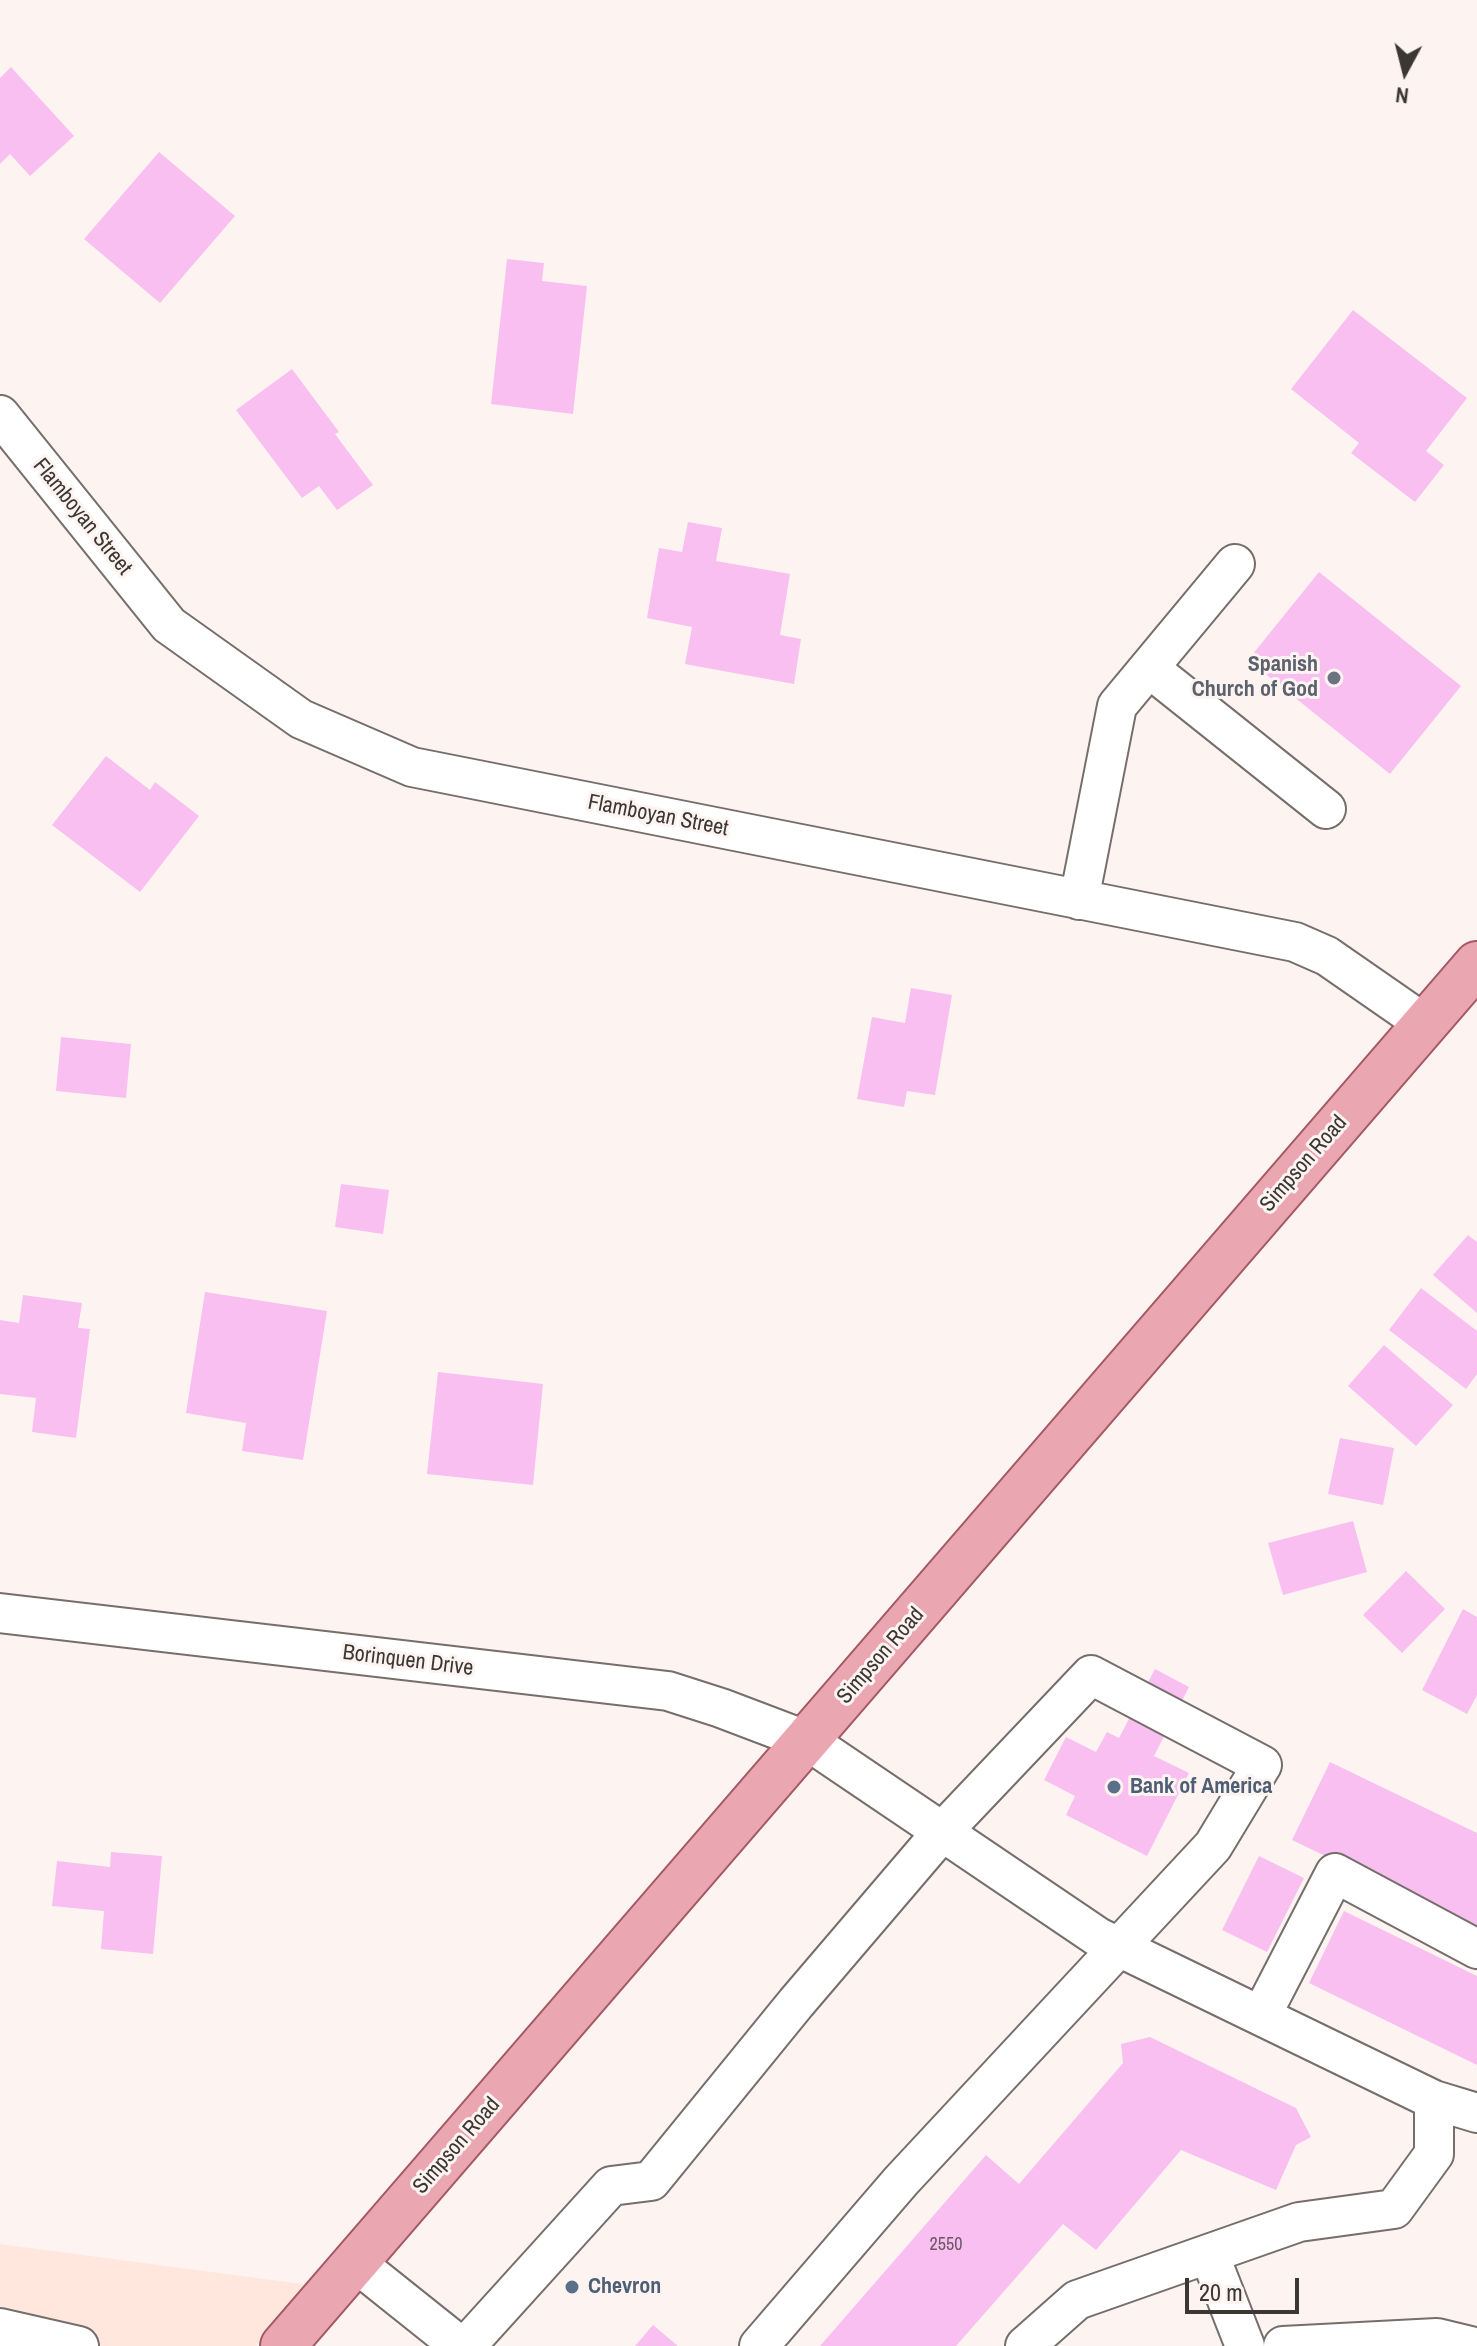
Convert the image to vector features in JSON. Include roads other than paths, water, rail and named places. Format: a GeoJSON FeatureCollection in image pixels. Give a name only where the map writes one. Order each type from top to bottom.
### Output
{"type":"FeatureCollection","features":[{"type":"Feature","properties":{"kind":"main road","name":"Simpson Road"},"geometry":{"type":"LineString","coordinates":[[283,2346],[1477,964]]}},
{"type":"Feature","properties":{"kind":"street","name":"Flamboyan Street"},"geometry":{"type":"LineString","coordinates":[[0,415],[169,625],[301,719],[412,767],[1295,942],[1327,956],[1425,1024]]}},
{"type":"Feature","properties":{"kind":"street"},"geometry":{"type":"LineString","coordinates":[[1079,900],[1117,706],[1235,564]]}},
{"type":"Feature","properties":{"kind":"street"},"geometry":{"type":"LineString","coordinates":[[1149,668],[1326,809]]}},
{"type":"Feature","properties":{"kind":"street","name":"Borinquen Drive"},"geometry":{"type":"LineString","coordinates":[[0,1613],[668,1691],[721,1708],[808,1741],[1098,1937],[1434,2100],[1477,2113]]}},
{"type":"Feature","properties":{"kind":"street"},"geometry":{"type":"LineString","coordinates":[[466,2346],[611,2186],[651,2181],[796,2003],[942,1832],[1091,1675],[1262,1765],[1213,1846],[901,2181],[759,2346]]}},
{"type":"Feature","properties":{"kind":"street"},"geometry":{"type":"LineString","coordinates":[[1261,2016],[1335,1873],[1477,1949]]}},
{"type":"Feature","properties":{"kind":"street"},"geometry":{"type":"LineString","coordinates":[[1025,2346],[1077,2300],[1299,2222],[1394,2209],[1434,2154],[1434,2100]]}},
{"type":"Feature","properties":{"kind":"street"},"geometry":{"type":"LineString","coordinates":[[1209,2254],[1245,2346]]}},
{"type":"Feature","properties":{"kind":"street"},"geometry":{"type":"LineString","coordinates":[[356,2263],[460,2346]]}},
{"type":"Feature","properties":{"kind":"street"},"geometry":{"type":"LineString","coordinates":[[0,2328],[79,2346]]}},
{"type":"Feature","properties":{"kind":"street"},"geometry":{"type":"LineString","coordinates":[[1283,2346],[1437,2338],[1470,2346]]}},
{"type":"Feature","properties":{"kind":"place","name":"Spanish Church of God"},"geometry":{"type":"Point","coordinates":[1334,678]}},
{"type":"Feature","properties":{"kind":"place","name":"Bank of America"},"geometry":{"type":"Point","coordinates":[1114,1787]}},
{"type":"Feature","properties":{"kind":"place","name":"Chevron"},"geometry":{"type":"Point","coordinates":[572,2287]}}]}
